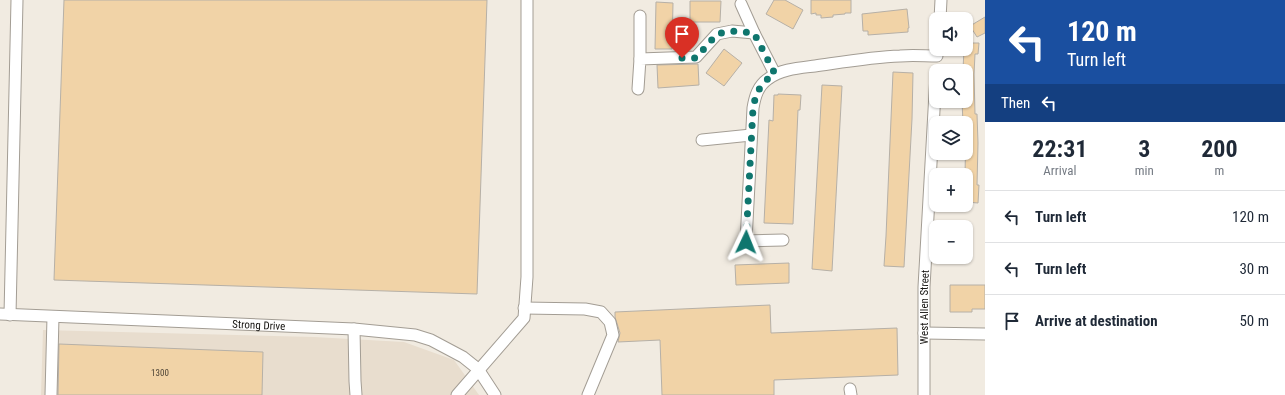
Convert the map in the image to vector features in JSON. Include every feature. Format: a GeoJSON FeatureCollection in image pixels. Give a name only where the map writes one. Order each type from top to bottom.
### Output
{"type":"FeatureCollection","features":[{"type":"Feature","properties":{"kind":"street"},"geometry":{"type":"LineString","coordinates":[[5,315],[17,0]]}},
{"type":"Feature","properties":{"kind":"street"},"geometry":{"type":"LineString","coordinates":[[457,395],[478,369],[524,318],[527,277],[527,0]]}},
{"type":"Feature","properties":{"kind":"street"},"geometry":{"type":"LineString","coordinates":[[941,12],[942,0]]}},
{"type":"Feature","properties":{"kind":"street"},"geometry":{"type":"LineString","coordinates":[[741,4],[775,74]]}},
{"type":"Feature","properties":{"kind":"street"},"geometry":{"type":"LineString","coordinates":[[638,89],[640,60],[640,16]]}},
{"type":"Feature","properties":{"kind":"street"},"geometry":{"type":"LineString","coordinates":[[640,60],[696,58],[717,34],[732,31],[754,33]]}},
{"type":"Feature","properties":{"kind":"street"},"geometry":{"type":"LineString","coordinates":[[783,240],[746,242],[754,98],[763,83],[775,74],[785,70],[929,53]]}},
{"type":"Feature","properties":{"kind":"street","name":"West Allen Street"},"geometry":{"type":"LineString","coordinates":[[924,395],[924,287],[934,108]]}},
{"type":"Feature","properties":{"kind":"street"},"geometry":{"type":"LineString","coordinates":[[702,140],[751,135]]}},
{"type":"Feature","properties":{"kind":"street"},"geometry":{"type":"LineString","coordinates":[[524,308],[590,310],[601,312],[610,322],[613,335],[588,395]]}},
{"type":"Feature","properties":{"kind":"street","name":"Strong Drive"},"geometry":{"type":"LineString","coordinates":[[5,315],[354,329],[415,335],[431,340],[463,357],[478,369],[495,395]]}},
{"type":"Feature","properties":{"kind":"street"},"geometry":{"type":"LineString","coordinates":[[51,395],[53,317]]}},
{"type":"Feature","properties":{"kind":"street"},"geometry":{"type":"LineString","coordinates":[[354,329],[356,395]]}},
{"type":"Feature","properties":{"kind":"street"},"geometry":{"type":"LineString","coordinates":[[924,333],[985,334]]}},
{"type":"Feature","properties":{"kind":"shaded area"},"geometry":{"type":"Polygon","coordinates":[[[43,330],[314,337],[404,342],[454,360],[479,395],[41,395],[43,330]]]}},
{"type":"Feature","properties":{"kind":"building"},"geometry":{"type":"Polygon","coordinates":[[[64,0],[487,0],[477,294],[54,280],[64,0]]]}},
{"type":"Feature","properties":{"kind":"building"},"geometry":{"type":"Polygon","coordinates":[[[774,0],[785,0],[803,10],[793,29],[766,14],[774,0]]]}},
{"type":"Feature","properties":{"kind":"building"},"geometry":{"type":"Polygon","coordinates":[[[811,0],[851,0],[851,13],[821,18],[821,15],[816,15],[816,13],[811,14],[811,0]]]}},
{"type":"Feature","properties":{"kind":"building"},"geometry":{"type":"Polygon","coordinates":[[[690,1],[721,1],[720,22],[690,22],[690,1]]]}},
{"type":"Feature","properties":{"kind":"building"},"geometry":{"type":"Polygon","coordinates":[[[656,2],[673,3],[672,49],[655,49],[656,2]]]}},
{"type":"Feature","properties":{"kind":"building"},"geometry":{"type":"Polygon","coordinates":[[[907,9],[908,32],[868,35],[868,31],[863,31],[862,14],[907,9]]]}},
{"type":"Feature","properties":{"kind":"building"},"geometry":{"type":"Polygon","coordinates":[[[985,17],[985,33],[977,37],[973,31],[973,24],[985,17]]]}},
{"type":"Feature","properties":{"kind":"building"},"geometry":{"type":"Polygon","coordinates":[[[973,43],[979,43],[978,54],[975,54],[974,74],[975,114],[977,114],[978,143],[978,203],[973,203],[973,168],[965,168],[965,160],[973,160],[973,116],[963,116],[962,108],[973,108],[973,64],[963,64],[964,56],[973,56],[973,43]]]}},
{"type":"Feature","properties":{"kind":"building"},"geometry":{"type":"Polygon","coordinates":[[[724,49],[742,63],[724,86],[706,73],[724,49]]]}},
{"type":"Feature","properties":{"kind":"building"},"geometry":{"type":"Polygon","coordinates":[[[698,64],[699,85],[658,88],[657,65],[698,64]]]}},
{"type":"Feature","properties":{"kind":"building"},"geometry":{"type":"Polygon","coordinates":[[[893,72],[913,73],[904,267],[884,266],[893,72]]]}},
{"type":"Feature","properties":{"kind":"building"},"geometry":{"type":"Polygon","coordinates":[[[822,85],[842,86],[832,271],[812,269],[822,85]]]}},
{"type":"Feature","properties":{"kind":"building"},"geometry":{"type":"Polygon","coordinates":[[[774,95],[801,95],[800,110],[798,110],[793,224],[764,223],[769,120],[773,121],[774,95]]]}},
{"type":"Feature","properties":{"kind":"building"},"geometry":{"type":"Polygon","coordinates":[[[789,263],[789,283],[736,285],[735,265],[789,263]]]}},
{"type":"Feature","properties":{"kind":"building"},"geometry":{"type":"Polygon","coordinates":[[[950,285],[985,285],[985,309],[972,309],[972,312],[950,312],[950,285]]]}},
{"type":"Feature","properties":{"kind":"building"},"geometry":{"type":"Polygon","coordinates":[[[770,305],[771,333],[897,328],[898,375],[774,380],[774,395],[662,395],[660,340],[618,342],[620,333],[615,312],[770,305]]]}},
{"type":"Feature","properties":{"kind":"building"},"geometry":{"type":"Polygon","coordinates":[[[59,344],[263,352],[262,395],[58,395],[59,344]]]}},
{"type":"Feature","properties":{"kind":"route"},"geometry":{"type":"LineString","coordinates":[[682,58],[696,58],[717,34],[732,31],[754,33],[775,74],[763,83],[754,98],[746,242]]}}]}
